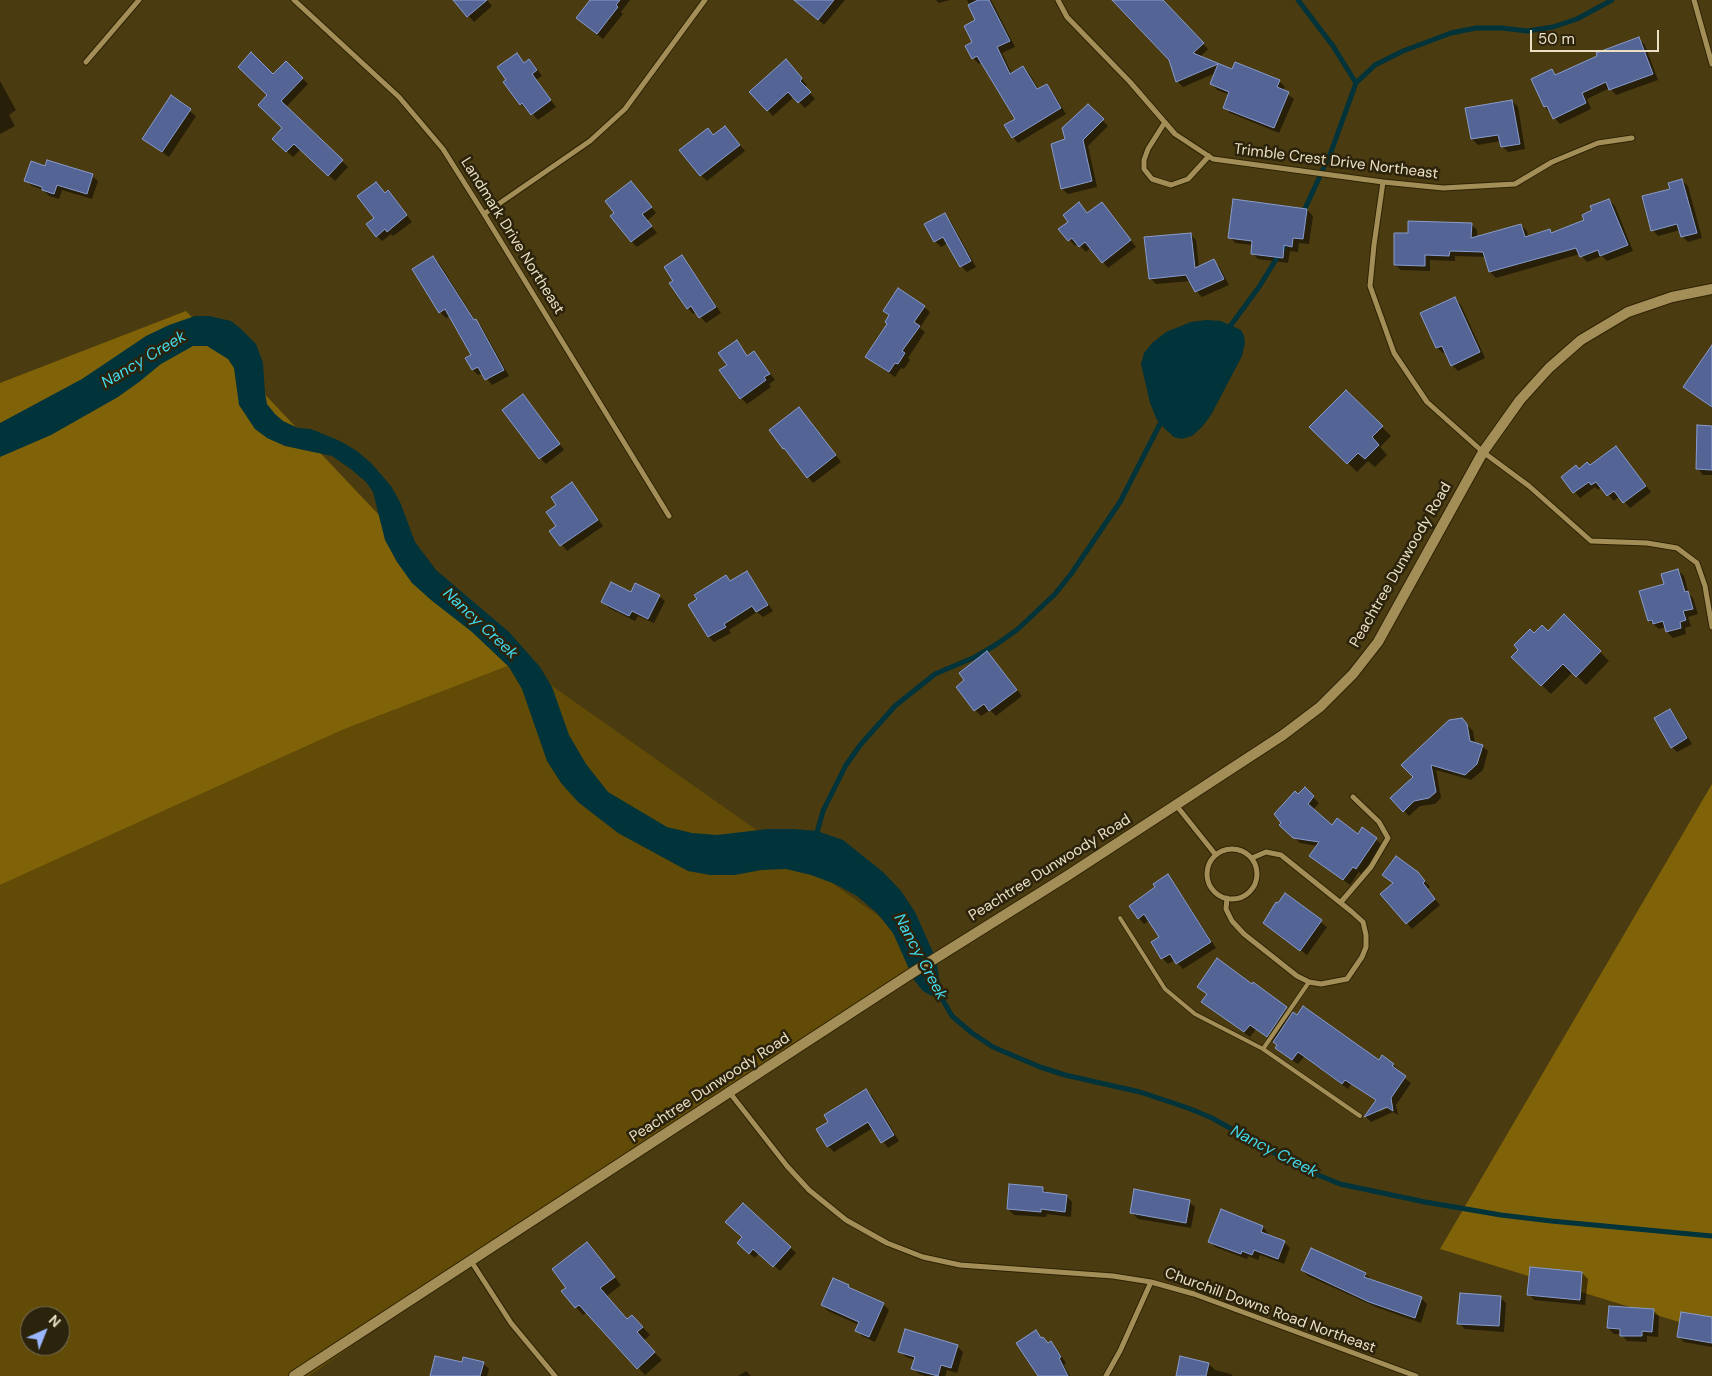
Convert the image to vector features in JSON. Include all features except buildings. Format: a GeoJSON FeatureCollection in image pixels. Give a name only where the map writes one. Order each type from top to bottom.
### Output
{"type":"FeatureCollection","features":[{"type":"Feature","properties":{"kind":"main road","name":"Peachtree Dunwoody Road"},"geometry":{"type":"LineString","coordinates":[[294,1376],[730,1093],[912,972],[1067,876],[1176,805],[1320,707],[1353,674],[1378,642],[1483,452],[1520,400],[1549,368],[1581,340],[1628,312],[1672,296],[1712,289]]}},
{"type":"Feature","properties":{"kind":"street"},"geometry":{"type":"LineString","coordinates":[[86,62],[139,0]]}},
{"type":"Feature","properties":{"kind":"street","name":"Landmark Drive Northeast"},"geometry":{"type":"LineString","coordinates":[[294,0],[399,97],[443,149],[669,516]]}},
{"type":"Feature","properties":{"kind":"street"},"geometry":{"type":"LineString","coordinates":[[484,214],[590,141],[625,109],[705,0]]}},
{"type":"Feature","properties":{"kind":"street","name":"Trimble Crest Drive Northeast"},"geometry":{"type":"LineString","coordinates":[[1058,0],[1067,17],[1130,82],[1176,134],[1214,159],[1383,182],[1443,188],[1515,184],[1552,162],[1598,143],[1632,138]]}},
{"type":"Feature","properties":{"kind":"street"},"geometry":{"type":"LineString","coordinates":[[1694,0],[1712,64]]}},
{"type":"Feature","properties":{"kind":"street"},"geometry":{"type":"LineString","coordinates":[[1165,122],[1148,148],[1144,160],[1144,169],[1152,179],[1171,185],[1188,179],[1209,156]]}},
{"type":"Feature","properties":{"kind":"street"},"geometry":{"type":"LineString","coordinates":[[1383,182],[1370,286],[1394,353],[1428,402],[1483,452],[1529,486],[1591,541],[1677,548],[1697,563],[1705,586],[1712,627]]}},
{"type":"Feature","properties":{"kind":"street"},"geometry":{"type":"LineString","coordinates":[[1341,902],[1372,867],[1388,838],[1379,822],[1353,797]]}},
{"type":"Feature","properties":{"kind":"street"},"geometry":{"type":"LineString","coordinates":[[1176,805],[1215,854]]}},
{"type":"Feature","properties":{"kind":"street"},"geometry":{"type":"LineString","coordinates":[[1233,848],[1246,853],[1252,858],[1257,871],[1256,882],[1252,889],[1242,897],[1235,899],[1216,894],[1210,886],[1206,875],[1208,865],[1215,854],[1225,849],[1233,848]]}},
{"type":"Feature","properties":{"kind":"street"},"geometry":{"type":"LineString","coordinates":[[1227,898],[1226,909],[1232,921],[1244,934],[1297,976],[1309,982],[1321,984],[1347,979],[1362,957],[1366,947],[1363,922],[1341,902],[1281,855],[1266,852],[1252,858]]}},
{"type":"Feature","properties":{"kind":"street","name":"Churchill Downs Road Northeast"},"geometry":{"type":"LineString","coordinates":[[730,1093],[787,1166],[809,1190],[846,1220],[887,1243],[923,1256],[960,1265],[1113,1276],[1150,1282],[1194,1294],[1416,1376]]}},
{"type":"Feature","properties":{"kind":"street"},"geometry":{"type":"LineString","coordinates":[[471,1261],[511,1323],[555,1376]]}},
{"type":"Feature","properties":{"kind":"street"},"geometry":{"type":"LineString","coordinates":[[1106,1376],[1120,1351],[1150,1282]]}},
{"type":"Feature","properties":{"kind":"lane"},"geometry":{"type":"LineString","coordinates":[[1120,918],[1165,989],[1195,1014],[1263,1049],[1360,1116]]}},
{"type":"Feature","properties":{"kind":"lane"},"geometry":{"type":"LineString","coordinates":[[1263,1049],[1309,982]]}},
{"type":"Feature","properties":{"kind":"shaded area"},"geometry":{"type":"Polygon","coordinates":[[[186,311],[518,662],[342,730],[0,885],[0,383],[186,311]]]}},
{"type":"Feature","properties":{"kind":"shaded area"},"geometry":{"type":"Polygon","coordinates":[[[518,662],[937,957],[397,1314],[309,1376],[0,1376],[0,885],[342,730],[518,662]]]}},
{"type":"Feature","properties":{"kind":"shaded area"},"geometry":{"type":"Polygon","coordinates":[[[1712,784],[1712,1332],[1440,1249],[1712,784]]]}},
{"type":"Feature","properties":{"kind":"water"},"geometry":{"type":"Polygon","coordinates":[[[195,316],[209,316],[231,321],[256,344],[263,363],[267,404],[283,421],[298,428],[311,429],[340,441],[357,451],[371,463],[391,486],[400,502],[415,542],[436,570],[509,632],[540,667],[552,687],[569,735],[586,764],[608,792],[667,827],[692,833],[717,835],[768,829],[794,829],[817,831],[843,840],[883,872],[901,891],[915,912],[936,959],[943,1002],[923,991],[914,980],[893,933],[877,913],[857,896],[835,884],[811,875],[786,869],[761,870],[735,875],[710,875],[688,871],[618,833],[578,802],[561,783],[547,761],[522,689],[509,667],[472,632],[412,583],[397,562],[385,540],[373,492],[366,482],[332,456],[285,446],[267,438],[255,429],[239,405],[234,368],[228,359],[207,346],[193,346],[161,364],[118,397],[51,435],[0,457],[0,423],[82,379],[146,336],[195,316]]]}},
{"type":"Feature","properties":{"kind":"water"},"geometry":{"type":"Polygon","coordinates":[[[1221,321],[1241,330],[1245,343],[1242,356],[1211,415],[1192,436],[1182,439],[1174,437],[1157,420],[1150,403],[1141,364],[1144,353],[1152,343],[1166,332],[1191,322],[1221,321]]]}},
{"type":"Feature","properties":{"kind":"waterway"},"geometry":{"type":"LineString","coordinates":[[1298,0],[1333,46],[1356,83]]}},
{"type":"Feature","properties":{"kind":"waterway"},"geometry":{"type":"LineString","coordinates":[[1303,213],[1331,152],[1356,83],[1375,65],[1403,51],[1451,33],[1476,28],[1502,28],[1527,31],[1553,27],[1577,19],[1612,0]]}},
{"type":"Feature","properties":{"kind":"waterway"},"geometry":{"type":"LineString","coordinates":[[1231,325],[1259,287],[1288,240]]}},
{"type":"Feature","properties":{"kind":"waterway"},"geometry":{"type":"LineString","coordinates":[[816,836],[823,811],[846,765],[861,744],[895,706],[935,674],[975,657],[997,644],[1018,629],[1055,594],[1071,574],[1120,502],[1160,424]]}},
{"type":"Feature","properties":{"kind":"waterway","name":"Nancy Creek"},"geometry":{"type":"LineString","coordinates":[[941,997],[952,1016],[993,1047],[1040,1067],[1065,1075],[1140,1092],[1188,1108],[1212,1118],[1301,1168],[1340,1184],[1425,1202],[1501,1215],[1712,1236]]}}]}
